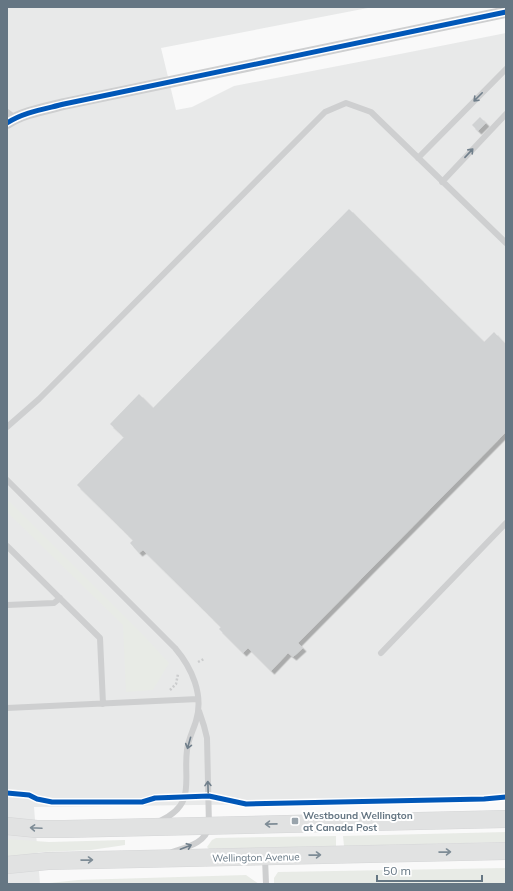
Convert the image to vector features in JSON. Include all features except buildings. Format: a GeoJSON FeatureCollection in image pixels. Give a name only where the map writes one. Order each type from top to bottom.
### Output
{"type":"FeatureCollection","features":[{"type":"Feature","properties":{"kind":"main road"},"geometry":{"type":"LineString","coordinates":[[7,826],[37,828],[140,828],[506,819]]}},
{"type":"Feature","properties":{"kind":"main road","name":"Wellington Avenue"},"geometry":{"type":"LineString","coordinates":[[7,866],[48,861],[506,851]]}},
{"type":"Feature","properties":{"kind":"street"},"geometry":{"type":"LineString","coordinates":[[10,117],[64,104],[506,12]]}},
{"type":"Feature","properties":{"kind":"lane"},"geometry":{"type":"LineString","coordinates":[[418,158],[506,69]]}},
{"type":"Feature","properties":{"kind":"lane"},"geometry":{"type":"LineString","coordinates":[[7,427],[39,399],[325,112],[346,103],[371,112],[506,243]]}},
{"type":"Feature","properties":{"kind":"lane"},"geometry":{"type":"LineString","coordinates":[[442,182],[506,114]]}},
{"type":"Feature","properties":{"kind":"lane"},"geometry":{"type":"LineString","coordinates":[[7,480],[175,648],[183,657],[192,674],[207,738],[210,826],[204,838],[198,842],[154,859]]}},
{"type":"Feature","properties":{"kind":"lane"},"geometry":{"type":"LineString","coordinates":[[382,653],[506,523]]}},
{"type":"Feature","properties":{"kind":"lane"},"geometry":{"type":"LineString","coordinates":[[7,546],[100,638],[103,704]]}},
{"type":"Feature","properties":{"kind":"lane"},"geometry":{"type":"LineString","coordinates":[[7,605],[54,603],[60,598]]}},
{"type":"Feature","properties":{"kind":"lane"},"geometry":{"type":"LineString","coordinates":[[7,708],[198,702]]}},
{"type":"Feature","properties":{"kind":"lane"},"geometry":{"type":"LineString","coordinates":[[140,828],[156,823],[172,815],[178,809],[185,797],[188,784],[187,750],[196,720],[198,702]]}},
{"type":"Feature","properties":{"kind":"lane"},"geometry":{"type":"LineString","coordinates":[[265,856],[266,884]]}},
{"type":"Feature","properties":{"kind":"path"},"geometry":{"type":"LineString","coordinates":[[198,662],[204,659]]}},
{"type":"Feature","properties":{"kind":"shaded area"},"geometry":{"type":"Polygon","coordinates":[[[7,7],[373,7],[161,48],[176,110],[192,107],[234,86],[506,33],[506,801],[34,807],[40,884],[7,884],[7,7]]]}},
{"type":"Feature","properties":{"kind":"shaded area"},"geometry":{"type":"Polygon","coordinates":[[[7,501],[9,501],[145,637],[169,663],[153,690],[126,692],[123,625],[7,512],[7,501]]]}},
{"type":"Feature","properties":{"kind":"shaded area"},"geometry":{"type":"Polygon","coordinates":[[[506,832],[506,842],[344,846],[343,836],[506,832]]]}},
{"type":"Feature","properties":{"kind":"shaded area"},"geometry":{"type":"Polygon","coordinates":[[[336,836],[336,846],[209,849],[207,847],[212,840],[216,838],[336,836]]]}},
{"type":"Feature","properties":{"kind":"shaded area"},"geometry":{"type":"Polygon","coordinates":[[[7,839],[49,842],[125,840],[125,845],[91,850],[42,852],[7,857],[7,839]]]}},
{"type":"Feature","properties":{"kind":"shaded area"},"geometry":{"type":"Polygon","coordinates":[[[506,868],[506,884],[274,884],[274,878],[278,872],[506,868]]]}},
{"type":"Feature","properties":{"kind":"shaded area"},"geometry":{"type":"Polygon","coordinates":[[[246,875],[259,884],[40,884],[78,880],[246,875]]]}},
{"type":"Feature","properties":{"kind":"cycle path"},"geometry":{"type":"LineString","coordinates":[[7,123],[27,113],[64,104],[506,12]]}},
{"type":"Feature","properties":{"kind":"cycle path"},"geometry":{"type":"LineString","coordinates":[[7,793],[29,795],[37,799],[52,802],[142,802],[155,798],[209,796],[246,804],[484,799],[506,797]]}},
{"type":"Feature","properties":{"kind":"place","name":"Westbound Wellington at Canada Post"},"geometry":{"type":"Point","coordinates":[295,821]}}]}
